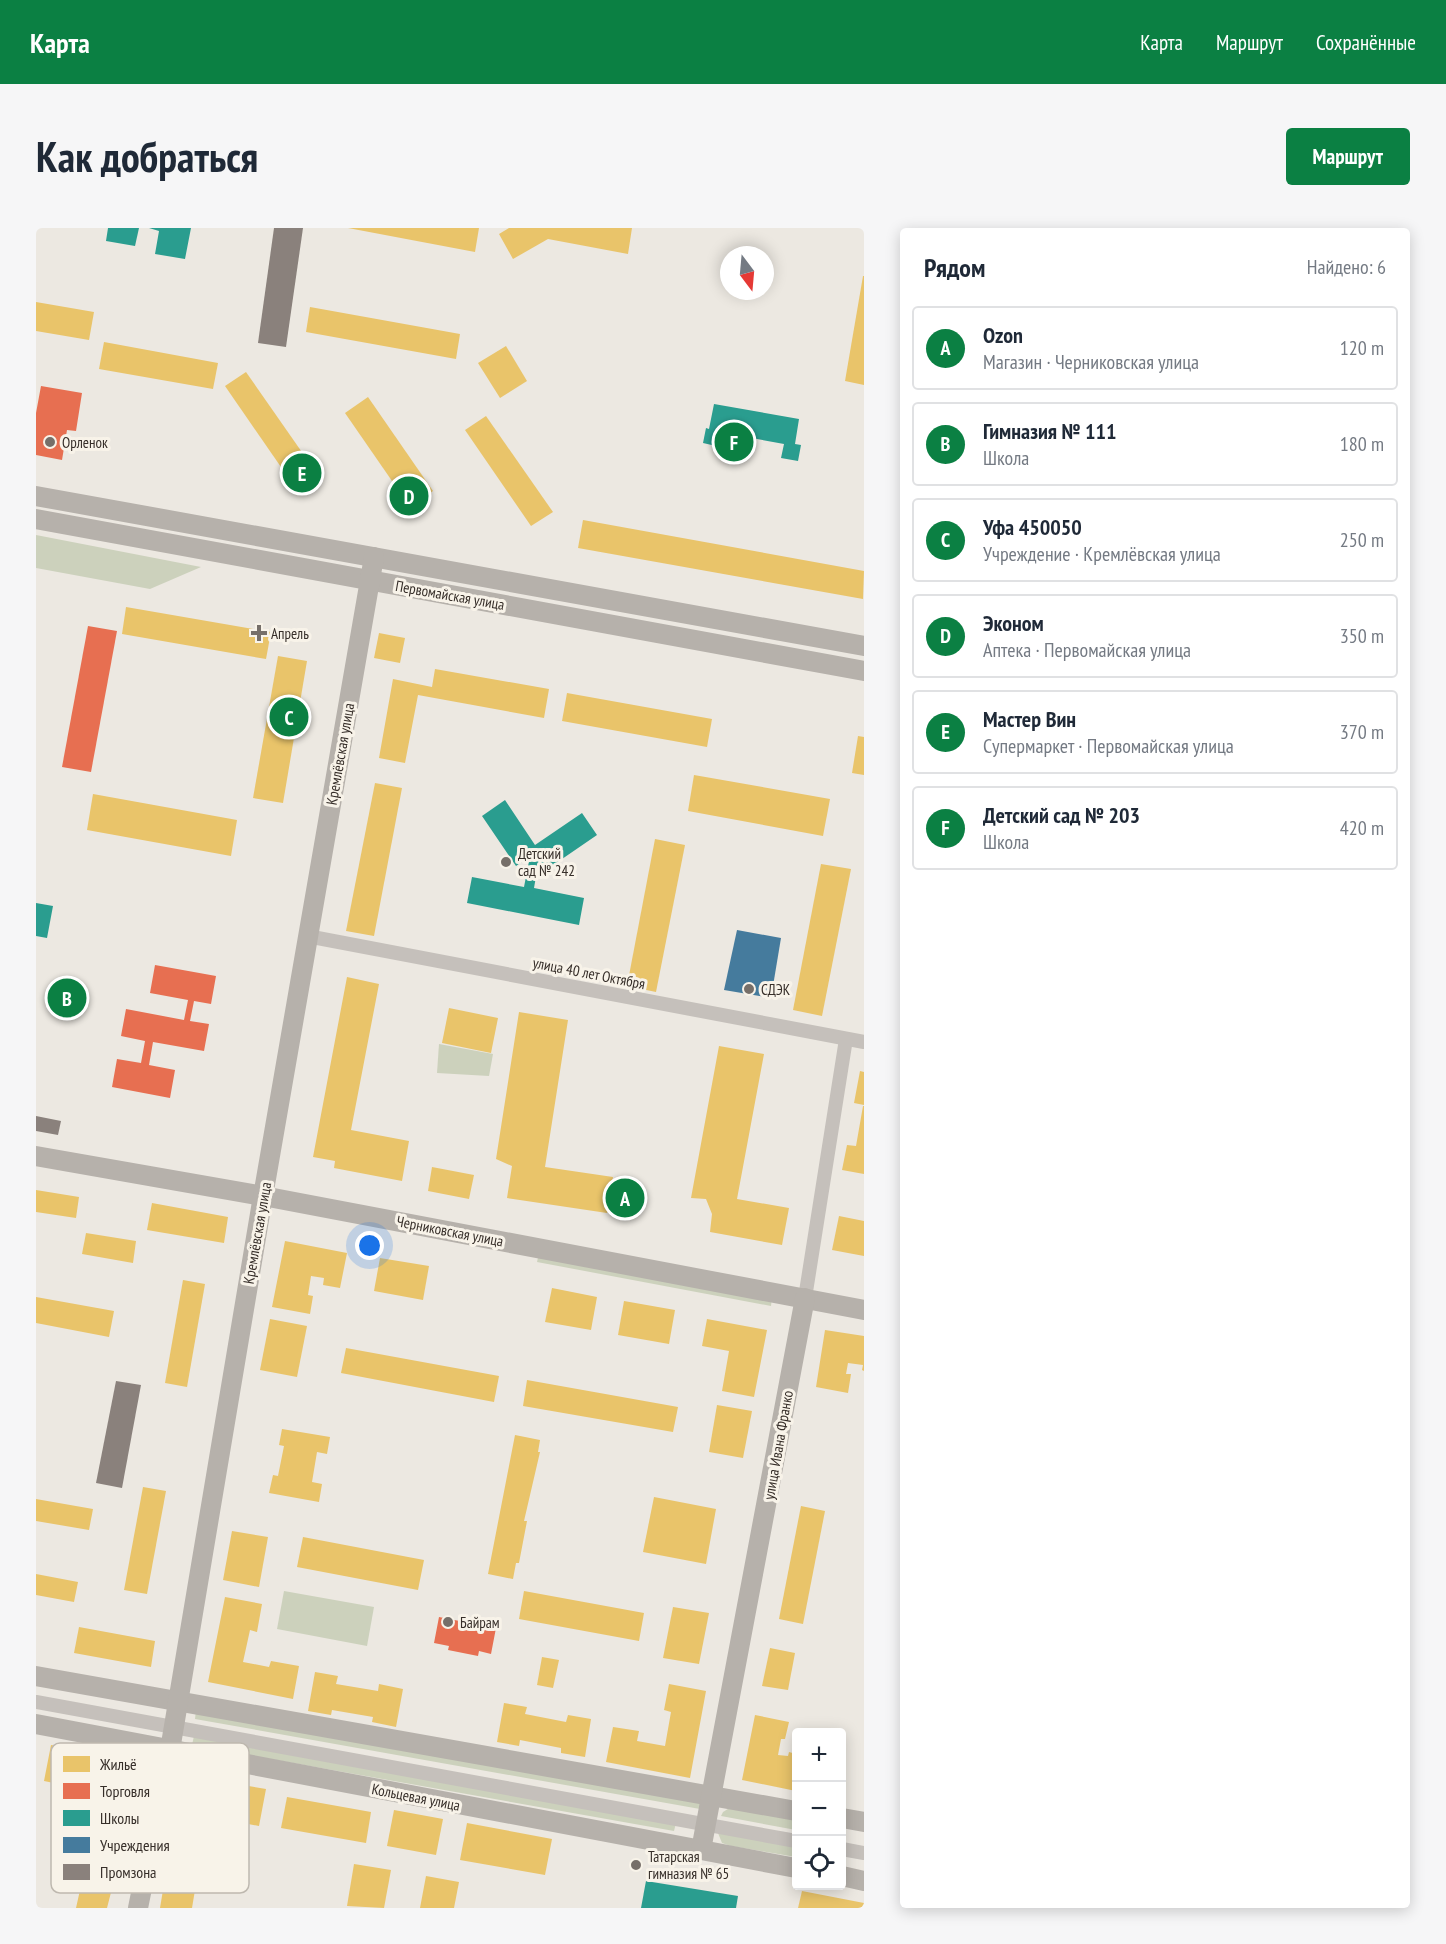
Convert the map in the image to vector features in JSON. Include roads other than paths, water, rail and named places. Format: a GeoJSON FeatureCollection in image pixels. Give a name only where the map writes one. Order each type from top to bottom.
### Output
{"type":"FeatureCollection","features":[{"type":"Feature","properties":{"kind":"main road","name":"Первомайская улица"},"geometry":{"type":"LineString","coordinates":[[36,496],[864,646]]}},
{"type":"Feature","properties":{"kind":"main road","name":"Первомайская улица"},"geometry":{"type":"LineString","coordinates":[[36,519],[864,671]]}},
{"type":"Feature","properties":{"kind":"main road","name":"Кремлёвская улица"},"geometry":{"type":"LineString","coordinates":[[171,1743],[307,936],[374,557]]}},
{"type":"Feature","properties":{"kind":"main road","name":"Черниковская улица"},"geometry":{"type":"LineString","coordinates":[[36,1156],[263,1196],[864,1310]]}},
{"type":"Feature","properties":{"kind":"main road","name":"улица Ивана Франко"},"geometry":{"type":"LineString","coordinates":[[701,1850],[805,1298]]}},
{"type":"Feature","properties":{"kind":"main road"},"geometry":{"type":"LineString","coordinates":[[36,1676],[792,1810]]}},
{"type":"Feature","properties":{"kind":"main road","name":"Кольцевая улица"},"geometry":{"type":"LineString","coordinates":[[36,1724],[134,1743]]}},
{"type":"Feature","properties":{"kind":"main road","name":"Кольцевая улица"},"geometry":{"type":"LineString","coordinates":[[249,1765],[792,1867]]}},
{"type":"Feature","properties":{"kind":"main road"},"geometry":{"type":"LineString","coordinates":[[846,1819],[864,1822]]}},
{"type":"Feature","properties":{"kind":"main road"},"geometry":{"type":"LineString","coordinates":[[846,1877],[864,1881]]}},
{"type":"Feature","properties":{"kind":"main road","name":"Кремлёвская улица"},"geometry":{"type":"LineString","coordinates":[[138,1908],[141,1893]]}},
{"type":"Feature","properties":{"kind":"street","name":"улица 40 лет Октября"},"geometry":{"type":"LineString","coordinates":[[307,936],[864,1042]]}},
{"type":"Feature","properties":{"kind":"street","name":"улица Ивана Франко"},"geometry":{"type":"LineString","coordinates":[[805,1298],[846,1039]]}},
{"type":"Feature","properties":{"kind":"street"},"geometry":{"type":"LineString","coordinates":[[36,1702],[792,1840]]}},
{"type":"Feature","properties":{"kind":"street"},"geometry":{"type":"LineString","coordinates":[[846,1850],[864,1853]]}},
{"type":"Feature","properties":{"kind":"place","name":"Орленок"},"geometry":{"type":"Point","coordinates":[50,442]}},
{"type":"Feature","properties":{"kind":"place","name":"Детский сад № 203"},"geometry":{"type":"Point","coordinates":[734,442]}},
{"type":"Feature","properties":{"kind":"place","name":"Мастер Вин"},"geometry":{"type":"Point","coordinates":[302,473]}},
{"type":"Feature","properties":{"kind":"place","name":"Эконом"},"geometry":{"type":"Point","coordinates":[409,496]}},
{"type":"Feature","properties":{"kind":"place","name":"Апрель"},"geometry":{"type":"Point","coordinates":[259,633]}},
{"type":"Feature","properties":{"kind":"place","name":"Уфа 450050"},"geometry":{"type":"Point","coordinates":[289,717]}},
{"type":"Feature","properties":{"kind":"place","name":"Детский сад № 242"},"geometry":{"type":"Point","coordinates":[506,862]}},
{"type":"Feature","properties":{"kind":"place","name":"СДЭК"},"geometry":{"type":"Point","coordinates":[749,989]}},
{"type":"Feature","properties":{"kind":"place","name":"Гимназия № 111"},"geometry":{"type":"Point","coordinates":[67,998]}},
{"type":"Feature","properties":{"kind":"place","name":"Ozon"},"geometry":{"type":"Point","coordinates":[625,1198]}},
{"type":"Feature","properties":{"kind":"place","name":"Байрам"},"geometry":{"type":"Point","coordinates":[448,1622]}},
{"type":"Feature","properties":{"kind":"place","name":"Татарская гимназия № 65"},"geometry":{"type":"Point","coordinates":[636,1865]}}]}
